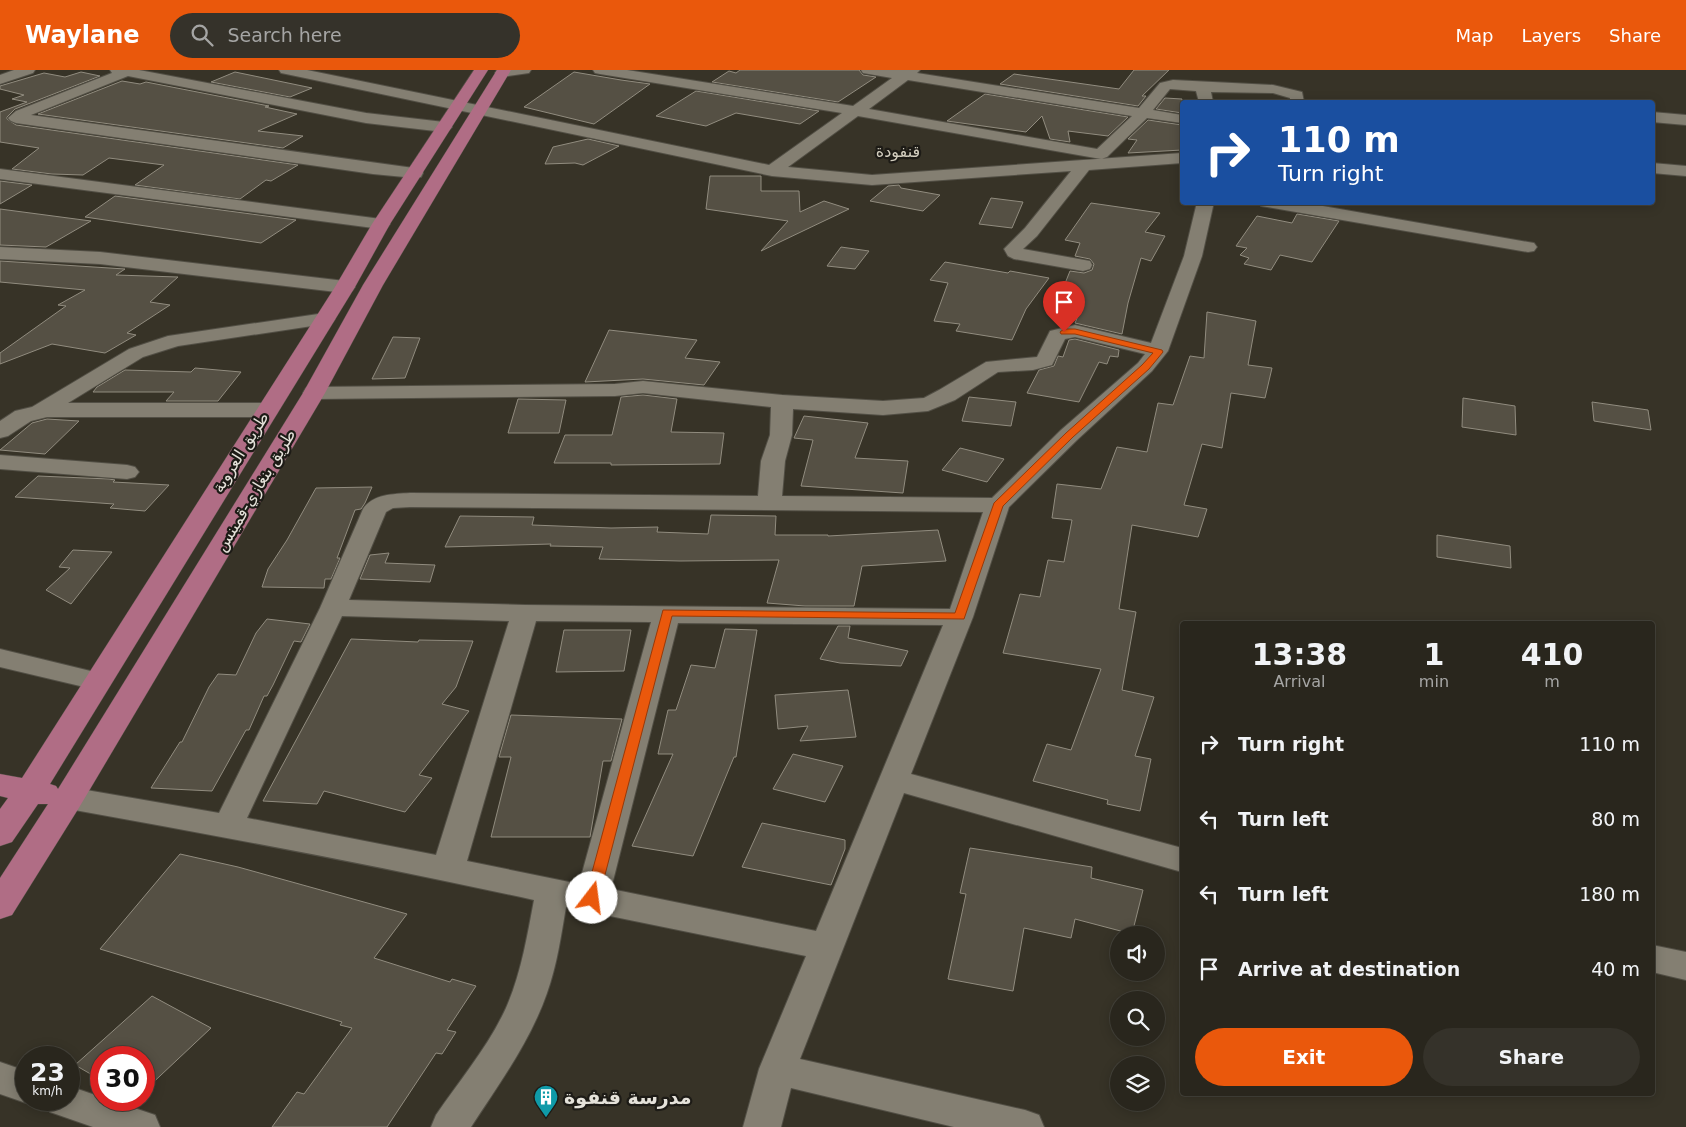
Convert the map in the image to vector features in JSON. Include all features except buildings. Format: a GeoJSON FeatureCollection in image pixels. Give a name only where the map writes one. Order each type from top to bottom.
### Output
{"type":"FeatureCollection","features":[{"type":"Feature","properties":{"kind":"main road","name":"طريق بنغازي-قمينس"},"geometry":{"type":"LineString","coordinates":[[0,906],[69,798],[314,393],[469,108],[503,71]]}},
{"type":"Feature","properties":{"kind":"main road","name":"طريق العروبة"},"geometry":{"type":"LineString","coordinates":[[0,834],[15,788],[96,681],[345,287],[381,224],[444,127],[469,108]]}},
{"type":"Feature","properties":{"kind":"main road"},"geometry":{"type":"LineString","coordinates":[[15,788],[69,798]]}},
{"type":"Feature","properties":{"kind":"street"},"geometry":{"type":"LineString","coordinates":[[0,80],[28,70]]}},
{"type":"Feature","properties":{"kind":"street"},"geometry":{"type":"LineString","coordinates":[[286,70],[772,171],[872,180],[1180,158]]}},
{"type":"Feature","properties":{"kind":"street"},"geometry":{"type":"LineString","coordinates":[[600,70],[618,71],[1142,161]]}},
{"type":"Feature","properties":{"kind":"street"},"geometry":{"type":"LineString","coordinates":[[868,70],[909,73],[1180,119]]}},
{"type":"Feature","properties":{"kind":"street"},"geometry":{"type":"LineString","coordinates":[[414,173],[373,169],[16,118],[21,114],[125,71],[366,118],[444,127]]}},
{"type":"Feature","properties":{"kind":"street"},"geometry":{"type":"LineString","coordinates":[[772,171],[909,73]]}},
{"type":"Feature","properties":{"kind":"street"},"geometry":{"type":"LineString","coordinates":[[1101,154],[1143,113],[1165,86],[1172,84],[1203,87],[1276,83],[1297,95],[1297,100]]}},
{"type":"Feature","properties":{"kind":"street"},"geometry":{"type":"LineString","coordinates":[[1203,87],[1206,100]]}},
{"type":"Feature","properties":{"kind":"street"},"geometry":{"type":"LineString","coordinates":[[1655,117],[1686,120]]}},
{"type":"Feature","properties":{"kind":"street"},"geometry":{"type":"LineString","coordinates":[[1084,165],[1031,232],[1013,249],[1014,252],[1021,256],[1084,265]]}},
{"type":"Feature","properties":{"kind":"street"},"geometry":{"type":"LineString","coordinates":[[1655,168],[1686,172]]}},
{"type":"Feature","properties":{"kind":"street"},"geometry":{"type":"LineString","coordinates":[[0,174],[381,224]]}},
{"type":"Feature","properties":{"kind":"street"},"geometry":{"type":"LineString","coordinates":[[762,1127],[777,1069],[960,617],[998,505],[1069,435],[1145,367],[1158,352],[1193,256],[1205,205]]}},
{"type":"Feature","properties":{"kind":"street"},"geometry":{"type":"LineString","coordinates":[[1284,205],[1528,247]]}},
{"type":"Feature","properties":{"kind":"street"},"geometry":{"type":"LineString","coordinates":[[0,253],[100,258],[345,287]]}},
{"type":"Feature","properties":{"kind":"street"},"geometry":{"type":"LineString","coordinates":[[38,412],[136,353],[175,340],[325,318]]}},
{"type":"Feature","properties":{"kind":"street"},"geometry":{"type":"LineString","coordinates":[[314,393],[615,390],[643,387],[782,402],[883,408],[928,404],[947,395],[993,366],[1033,364],[1045,361],[1057,335],[1064,332],[1075,332],[1158,352]]}},
{"type":"Feature","properties":{"kind":"street"},"geometry":{"type":"LineString","coordinates":[[769,503],[773,461],[781,434],[782,402]]}},
{"type":"Feature","properties":{"kind":"street"},"geometry":{"type":"LineString","coordinates":[[0,431],[23,416],[52,410],[267,410]]}},
{"type":"Feature","properties":{"kind":"street"},"geometry":{"type":"LineString","coordinates":[[0,462],[128,472]]}},
{"type":"Feature","properties":{"kind":"street"},"geometry":{"type":"LineString","coordinates":[[228,826],[334,608],[375,509],[381,504],[389,501],[998,505]]}},
{"type":"Feature","properties":{"kind":"street"},"geometry":{"type":"LineString","coordinates":[[334,608],[960,617]]}},
{"type":"Feature","properties":{"kind":"street"},"geometry":{"type":"LineString","coordinates":[[448,869],[525,612]]}},
{"type":"Feature","properties":{"kind":"street"},"geometry":{"type":"LineString","coordinates":[[592,898],[667,613]]}},
{"type":"Feature","properties":{"kind":"street"},"geometry":{"type":"LineString","coordinates":[[0,658],[96,681]]}},
{"type":"Feature","properties":{"kind":"street"},"geometry":{"type":"LineString","coordinates":[[894,780],[1180,859]]}},
{"type":"Feature","properties":{"kind":"street"},"geometry":{"type":"LineString","coordinates":[[69,798],[228,826],[448,869],[552,892],[592,898],[826,946]]}},
{"type":"Feature","properties":{"kind":"street"},"geometry":{"type":"LineString","coordinates":[[450,1127],[507,1038],[524,1007],[537,969],[552,892]]}},
{"type":"Feature","properties":{"kind":"street"},"geometry":{"type":"LineString","coordinates":[[1655,959],[1686,966]]}},
{"type":"Feature","properties":{"kind":"street"},"geometry":{"type":"LineString","coordinates":[[777,1069],[928,1117],[1025,1127]]}},
{"type":"Feature","properties":{"kind":"street"},"geometry":{"type":"LineString","coordinates":[[0,1078],[15,1083]]}},
{"type":"Feature","properties":{"kind":"street"},"geometry":{"type":"LineString","coordinates":[[80,1106],[141,1127]]}},
{"type":"Feature","properties":{"kind":"place","name":"مدرسة قنفوة"},"geometry":{"type":"Point","coordinates":[546,1118]}},
{"type":"Feature","properties":{"kind":"district","name":"قنفودة"},"geometry":{"type":"Point","coordinates":[898,151]}},
{"type":"Feature","properties":{"kind":"route"},"geometry":{"type":"LineString","coordinates":[[592,898],[667,613],[960,617],[998,505],[1069,435],[1153,360],[1158,352],[1075,332],[1064,332]]}}]}
